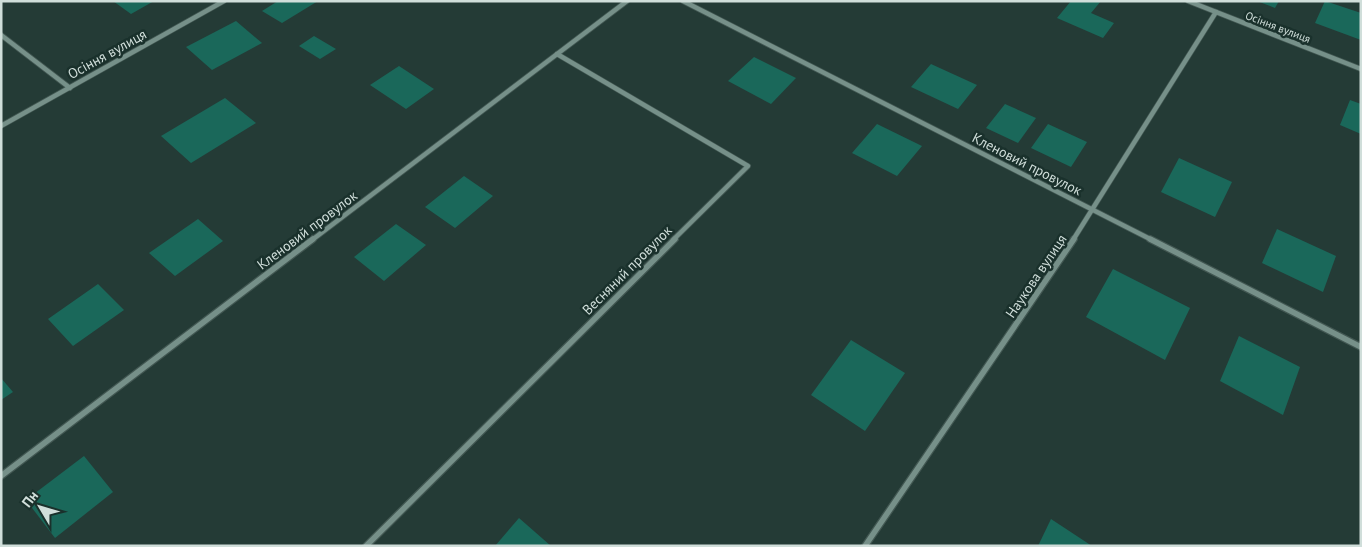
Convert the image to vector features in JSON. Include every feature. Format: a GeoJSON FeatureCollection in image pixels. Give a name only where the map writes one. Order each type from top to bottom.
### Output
{"type":"FeatureCollection","features":[{"type":"Feature","properties":{"kind":"street","name":"Осіння вулиця"},"geometry":{"type":"LineString","coordinates":[[1,126],[224,1]]}},
{"type":"Feature","properties":{"kind":"street","name":"Кленовий провулок"},"geometry":{"type":"LineString","coordinates":[[1,476],[627,1]]}},
{"type":"Feature","properties":{"kind":"street","name":"Кленовий провулок"},"geometry":{"type":"LineString","coordinates":[[683,1],[1361,347]]}},
{"type":"Feature","properties":{"kind":"street","name":"Осіння вулиця"},"geometry":{"type":"LineString","coordinates":[[1188,1],[1361,68]]}},
{"type":"Feature","properties":{"kind":"street","name":"Наукова вулиця"},"geometry":{"type":"LineString","coordinates":[[865,546],[1094,210],[1216,12]]}},
{"type":"Feature","properties":{"kind":"street"},"geometry":{"type":"LineString","coordinates":[[1,35],[70,88]]}},
{"type":"Feature","properties":{"kind":"street","name":"Весняний провулок"},"geometry":{"type":"LineString","coordinates":[[366,546],[748,166],[557,54]]}},
{"type":"Feature","properties":{"kind":"building"},"geometry":{"type":"Polygon","coordinates":[[[113,1],[154,1],[131,14],[113,1]]]}},
{"type":"Feature","properties":{"kind":"building"},"geometry":{"type":"Polygon","coordinates":[[[278,1],[318,1],[282,23],[262,11],[278,1]]]}},
{"type":"Feature","properties":{"kind":"building"},"geometry":{"type":"Polygon","coordinates":[[[1071,1],[1101,1],[1091,13],[1114,23],[1103,38],[1057,18],[1071,1]]]}},
{"type":"Feature","properties":{"kind":"building"},"geometry":{"type":"Polygon","coordinates":[[[1257,1],[1279,1],[1275,8],[1257,1]]]}},
{"type":"Feature","properties":{"kind":"building"},"geometry":{"type":"Polygon","coordinates":[[[1325,1],[1361,13],[1361,40],[1315,23],[1325,1]]]}},
{"type":"Feature","properties":{"kind":"building"},"geometry":{"type":"Polygon","coordinates":[[[236,21],[262,43],[212,70],[186,47],[236,21]]]}},
{"type":"Feature","properties":{"kind":"building"},"geometry":{"type":"Polygon","coordinates":[[[314,36],[336,49],[320,59],[299,46],[314,36]]]}},
{"type":"Feature","properties":{"kind":"building"},"geometry":{"type":"Polygon","coordinates":[[[754,57],[796,78],[771,104],[728,81],[754,57]]]}},
{"type":"Feature","properties":{"kind":"building"},"geometry":{"type":"Polygon","coordinates":[[[931,64],[977,85],[958,109],[911,87],[931,64]]]}},
{"type":"Feature","properties":{"kind":"building"},"geometry":{"type":"Polygon","coordinates":[[[399,66],[434,89],[406,109],[370,85],[399,66]]]}},
{"type":"Feature","properties":{"kind":"building"},"geometry":{"type":"Polygon","coordinates":[[[225,98],[256,123],[191,163],[161,136],[225,98]]]}},
{"type":"Feature","properties":{"kind":"building"},"geometry":{"type":"Polygon","coordinates":[[[1350,100],[1361,104],[1361,134],[1340,125],[1350,100]]]}},
{"type":"Feature","properties":{"kind":"building"},"geometry":{"type":"Polygon","coordinates":[[[1005,104],[1036,118],[1018,143],[986,128],[1005,104]]]}},
{"type":"Feature","properties":{"kind":"building"},"geometry":{"type":"Polygon","coordinates":[[[877,124],[922,146],[897,176],[852,153],[877,124]]]}},
{"type":"Feature","properties":{"kind":"building"},"geometry":{"type":"Polygon","coordinates":[[[1048,124],[1087,142],[1071,167],[1031,148],[1048,124]]]}},
{"type":"Feature","properties":{"kind":"building"},"geometry":{"type":"Polygon","coordinates":[[[1179,158],[1232,182],[1215,217],[1161,192],[1179,158]]]}},
{"type":"Feature","properties":{"kind":"building"},"geometry":{"type":"Polygon","coordinates":[[[464,176],[493,196],[455,228],[425,207],[464,176]]]}},
{"type":"Feature","properties":{"kind":"building"},"geometry":{"type":"Polygon","coordinates":[[[198,219],[223,241],[175,276],[149,253],[198,219]]]}},
{"type":"Feature","properties":{"kind":"building"},"geometry":{"type":"Polygon","coordinates":[[[396,224],[426,245],[384,281],[354,257],[396,224]]]}},
{"type":"Feature","properties":{"kind":"building"},"geometry":{"type":"Polygon","coordinates":[[[1277,229],[1336,256],[1323,292],[1262,263],[1277,229]]]}},
{"type":"Feature","properties":{"kind":"building"},"geometry":{"type":"Polygon","coordinates":[[[1113,269],[1190,308],[1165,360],[1086,317],[1113,269]]]}},
{"type":"Feature","properties":{"kind":"building"},"geometry":{"type":"Polygon","coordinates":[[[98,284],[124,310],[73,346],[48,319],[98,284]]]}},
{"type":"Feature","properties":{"kind":"building"},"geometry":{"type":"Polygon","coordinates":[[[1239,336],[1300,367],[1283,415],[1220,381],[1239,336]]]}},
{"type":"Feature","properties":{"kind":"building"},"geometry":{"type":"Polygon","coordinates":[[[851,340],[905,373],[865,431],[811,395],[851,340]]]}},
{"type":"Feature","properties":{"kind":"building"},"geometry":{"type":"Polygon","coordinates":[[[1,378],[13,392],[1,400],[1,378]]]}},
{"type":"Feature","properties":{"kind":"building"},"geometry":{"type":"Polygon","coordinates":[[[84,456],[113,492],[55,538],[26,500],[84,456]]]}},
{"type":"Feature","properties":{"kind":"building"},"geometry":{"type":"Polygon","coordinates":[[[519,518],[551,546],[495,546],[519,518]]]}},
{"type":"Feature","properties":{"kind":"building"},"geometry":{"type":"Polygon","coordinates":[[[1051,519],[1092,546],[1038,546],[1051,519]]]}}]}
